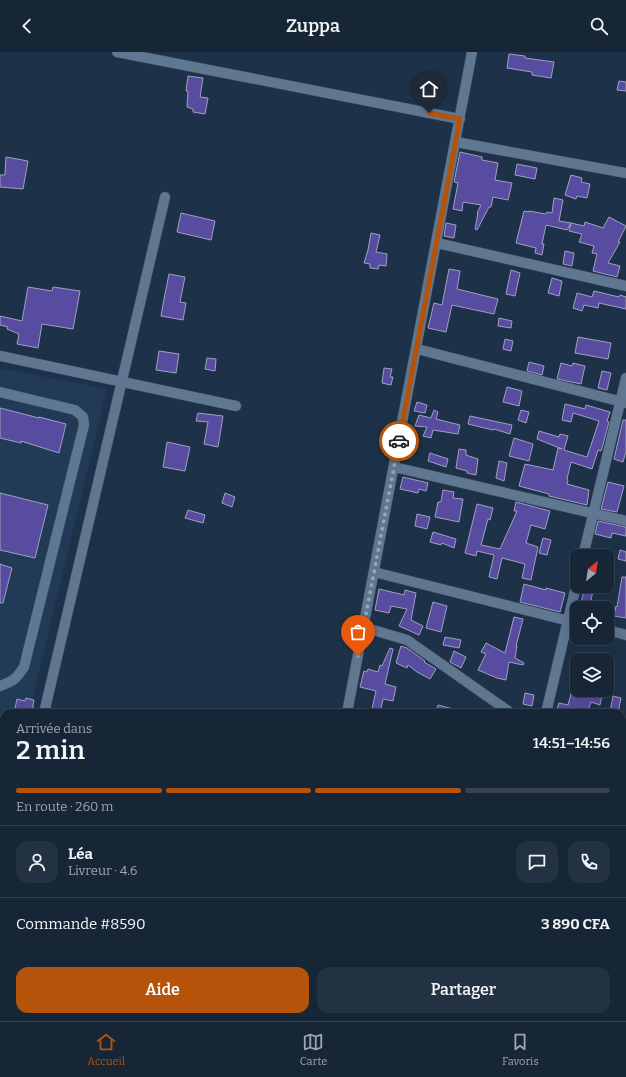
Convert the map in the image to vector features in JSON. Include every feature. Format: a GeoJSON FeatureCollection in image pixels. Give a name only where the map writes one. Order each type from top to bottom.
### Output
{"type":"FeatureCollection","features":[{"type":"Feature","properties":{"kind":"street"},"geometry":{"type":"LineString","coordinates":[[117,52],[460,119]]}},
{"type":"Feature","properties":{"kind":"street"},"geometry":{"type":"LineString","coordinates":[[348,709],[472,52]]}},
{"type":"Feature","properties":{"kind":"street"},"geometry":{"type":"LineString","coordinates":[[456,142],[626,172]]}},
{"type":"Feature","properties":{"kind":"street"},"geometry":{"type":"LineString","coordinates":[[45,709],[165,197]]}},
{"type":"Feature","properties":{"kind":"street"},"geometry":{"type":"LineString","coordinates":[[437,243],[626,286]]}},
{"type":"Feature","properties":{"kind":"street"},"geometry":{"type":"LineString","coordinates":[[416,350],[623,402]]}},
{"type":"Feature","properties":{"kind":"street"},"geometry":{"type":"LineString","coordinates":[[0,356],[236,406]]}},
{"type":"Feature","properties":{"kind":"street"},"geometry":{"type":"LineString","coordinates":[[585,549],[623,402],[626,378]]}},
{"type":"Feature","properties":{"kind":"street"},"geometry":{"type":"LineString","coordinates":[[0,392],[75,410],[83,417],[84,425],[24,667],[16,678],[0,686]]}},
{"type":"Feature","properties":{"kind":"street"},"geometry":{"type":"LineString","coordinates":[[394,467],[626,520]]}},
{"type":"Feature","properties":{"kind":"street"},"geometry":{"type":"LineString","coordinates":[[374,572],[570,621]]}},
{"type":"Feature","properties":{"kind":"street"},"geometry":{"type":"LineString","coordinates":[[363,627],[407,640],[505,709]]}},
{"type":"Feature","properties":{"kind":"street"},"geometry":{"type":"LineString","coordinates":[[547,709],[570,629]]}},
{"type":"Feature","properties":{"kind":"street"},"geometry":{"type":"LineString","coordinates":[[614,632],[626,635]]}},
{"type":"Feature","properties":{"kind":"shaded area"},"geometry":{"type":"Polygon","coordinates":[[[0,368],[107,389],[30,709],[0,709],[0,368]]]}},
{"type":"Feature","properties":{"kind":"building"},"geometry":{"type":"Polygon","coordinates":[[[509,54],[554,62],[551,78],[532,75],[532,72],[507,68],[509,54]]]}},
{"type":"Feature","properties":{"kind":"building"},"geometry":{"type":"Polygon","coordinates":[[[188,76],[203,78],[200,97],[208,98],[205,114],[193,112],[193,109],[187,107],[188,91],[186,91],[188,76]]]}},
{"type":"Feature","properties":{"kind":"building"},"geometry":{"type":"Polygon","coordinates":[[[619,81],[626,82],[626,91],[617,90],[619,81]]]}},
{"type":"Feature","properties":{"kind":"building"},"geometry":{"type":"Polygon","coordinates":[[[460,152],[482,157],[482,160],[498,163],[495,180],[512,183],[508,200],[493,197],[491,207],[489,207],[477,230],[475,229],[477,213],[481,205],[463,202],[462,211],[453,209],[458,183],[454,182],[460,152]]]}},
{"type":"Feature","properties":{"kind":"building"},"geometry":{"type":"Polygon","coordinates":[[[6,157],[28,161],[23,189],[0,187],[0,175],[5,175],[6,157]]]}},
{"type":"Feature","properties":{"kind":"building"},"geometry":{"type":"Polygon","coordinates":[[[517,164],[537,168],[535,179],[515,175],[517,164]]]}},
{"type":"Feature","properties":{"kind":"building"},"geometry":{"type":"Polygon","coordinates":[[[571,175],[582,178],[581,182],[590,184],[587,198],[577,196],[576,199],[565,195],[571,175]]]}},
{"type":"Feature","properties":{"kind":"building"},"geometry":{"type":"Polygon","coordinates":[[[554,198],[563,200],[559,221],[571,223],[567,230],[546,225],[542,244],[544,244],[542,255],[535,253],[536,248],[516,243],[524,211],[546,214],[547,212],[552,213],[554,198]]]}},
{"type":"Feature","properties":{"kind":"building"},"geometry":{"type":"Polygon","coordinates":[[[181,213],[215,221],[211,240],[177,232],[181,213]]]}},
{"type":"Feature","properties":{"kind":"building"},"geometry":{"type":"Polygon","coordinates":[[[609,217],[626,226],[618,242],[620,242],[608,263],[620,266],[617,277],[593,271],[597,254],[592,253],[594,246],[579,242],[582,234],[569,231],[571,223],[584,226],[585,222],[603,228],[609,217]]]}},
{"type":"Feature","properties":{"kind":"building"},"geometry":{"type":"Polygon","coordinates":[[[446,223],[456,225],[454,238],[444,236],[446,223]]]}},
{"type":"Feature","properties":{"kind":"building"},"geometry":{"type":"Polygon","coordinates":[[[371,233],[380,235],[376,252],[387,254],[386,266],[379,265],[378,269],[370,268],[370,264],[364,263],[371,233]]]}},
{"type":"Feature","properties":{"kind":"building"},"geometry":{"type":"Polygon","coordinates":[[[565,251],[574,253],[572,266],[563,264],[565,251]]]}},
{"type":"Feature","properties":{"kind":"building"},"geometry":{"type":"Polygon","coordinates":[[[449,269],[460,271],[457,289],[498,299],[494,314],[452,305],[446,332],[428,328],[434,303],[442,305],[449,269]]]}},
{"type":"Feature","properties":{"kind":"building"},"geometry":{"type":"Polygon","coordinates":[[[511,270],[520,273],[515,296],[506,294],[511,270]]]}},
{"type":"Feature","properties":{"kind":"building"},"geometry":{"type":"Polygon","coordinates":[[[169,274],[185,277],[180,302],[186,303],[183,320],[161,316],[169,274]]]}},
{"type":"Feature","properties":{"kind":"building"},"geometry":{"type":"Polygon","coordinates":[[[552,278],[562,281],[559,296],[548,293],[552,278]]]}},
{"type":"Feature","properties":{"kind":"building"},"geometry":{"type":"Polygon","coordinates":[[[28,287],[52,291],[53,287],[80,291],[73,329],[42,324],[38,348],[17,344],[19,334],[7,329],[8,327],[0,325],[0,316],[22,321],[28,287]]]}},
{"type":"Feature","properties":{"kind":"building"},"geometry":{"type":"Polygon","coordinates":[[[594,291],[619,297],[620,295],[626,297],[626,309],[599,303],[598,308],[584,305],[582,311],[573,308],[577,293],[592,297],[594,291]]]}},
{"type":"Feature","properties":{"kind":"building"},"geometry":{"type":"Polygon","coordinates":[[[499,318],[512,321],[511,328],[498,326],[499,318]]]}},
{"type":"Feature","properties":{"kind":"building"},"geometry":{"type":"Polygon","coordinates":[[[578,337],[611,343],[608,359],[575,353],[578,337]]]}},
{"type":"Feature","properties":{"kind":"building"},"geometry":{"type":"Polygon","coordinates":[[[505,339],[513,341],[511,351],[503,349],[505,339]]]}},
{"type":"Feature","properties":{"kind":"building"},"geometry":{"type":"Polygon","coordinates":[[[159,351],[179,354],[176,373],[156,370],[159,351]]]}},
{"type":"Feature","properties":{"kind":"building"},"geometry":{"type":"Polygon","coordinates":[[[207,358],[216,359],[215,371],[205,369],[207,358]]]}},
{"type":"Feature","properties":{"kind":"building"},"geometry":{"type":"Polygon","coordinates":[[[529,362],[544,366],[542,375],[527,371],[529,362]]]}},
{"type":"Feature","properties":{"kind":"building"},"geometry":{"type":"Polygon","coordinates":[[[561,363],[572,366],[573,363],[585,366],[581,384],[557,379],[561,363]]]}},
{"type":"Feature","properties":{"kind":"building"},"geometry":{"type":"Polygon","coordinates":[[[384,368],[392,369],[390,377],[393,377],[391,385],[382,383],[384,368]]]}},
{"type":"Feature","properties":{"kind":"building"},"geometry":{"type":"Polygon","coordinates":[[[602,371],[611,373],[607,390],[598,388],[602,371]]]}},
{"type":"Feature","properties":{"kind":"building"},"geometry":{"type":"Polygon","coordinates":[[[507,387],[522,391],[519,406],[503,402],[507,387]]]}},
{"type":"Feature","properties":{"kind":"building"},"geometry":{"type":"Polygon","coordinates":[[[417,402],[427,405],[425,413],[414,411],[417,402]]]}},
{"type":"Feature","properties":{"kind":"building"},"geometry":{"type":"Polygon","coordinates":[[[565,404],[585,409],[586,405],[610,412],[602,448],[601,451],[598,450],[592,469],[571,462],[567,484],[589,490],[587,505],[549,496],[549,494],[519,486],[525,464],[553,470],[558,448],[562,449],[537,439],[539,431],[559,437],[560,434],[568,436],[564,450],[587,457],[599,421],[573,413],[571,422],[562,420],[565,404]]]}},
{"type":"Feature","properties":{"kind":"building"},"geometry":{"type":"Polygon","coordinates":[[[0,408],[66,424],[59,453],[21,441],[21,443],[0,438],[0,408]]]}},
{"type":"Feature","properties":{"kind":"building"},"geometry":{"type":"Polygon","coordinates":[[[434,410],[438,412],[436,419],[460,425],[458,434],[433,430],[431,438],[423,436],[427,427],[415,426],[419,415],[431,418],[434,410]]]}},
{"type":"Feature","properties":{"kind":"building"},"geometry":{"type":"Polygon","coordinates":[[[521,410],[529,412],[526,423],[518,420],[521,410]]]}},
{"type":"Feature","properties":{"kind":"building"},"geometry":{"type":"Polygon","coordinates":[[[198,413],[223,416],[218,447],[204,444],[208,422],[196,421],[198,413]]]}},
{"type":"Feature","properties":{"kind":"building"},"geometry":{"type":"Polygon","coordinates":[[[470,416],[512,425],[510,434],[468,424],[470,416]]]}},
{"type":"Feature","properties":{"kind":"building"},"geometry":{"type":"Polygon","coordinates":[[[623,420],[626,420],[626,451],[623,462],[614,459],[623,420]]]}},
{"type":"Feature","properties":{"kind":"building"},"geometry":{"type":"Polygon","coordinates":[[[514,438],[533,444],[529,461],[509,456],[514,438]]]}},
{"type":"Feature","properties":{"kind":"building"},"geometry":{"type":"Polygon","coordinates":[[[167,442],[190,447],[185,471],[163,467],[167,442]]]}},
{"type":"Feature","properties":{"kind":"building"},"geometry":{"type":"Polygon","coordinates":[[[459,449],[466,450],[466,455],[478,459],[476,475],[456,468],[459,449]]]}},
{"type":"Feature","properties":{"kind":"building"},"geometry":{"type":"Polygon","coordinates":[[[430,453],[448,459],[446,467],[428,461],[430,453]]]}},
{"type":"Feature","properties":{"kind":"building"},"geometry":{"type":"Polygon","coordinates":[[[499,461],[507,463],[504,481],[496,478],[499,461]]]}},
{"type":"Feature","properties":{"kind":"building"},"geometry":{"type":"Polygon","coordinates":[[[403,477],[428,483],[426,491],[419,489],[418,493],[400,489],[403,477]]]}},
{"type":"Feature","properties":{"kind":"building"},"geometry":{"type":"Polygon","coordinates":[[[608,482],[624,486],[617,512],[601,509],[608,482]]]}},
{"type":"Feature","properties":{"kind":"building"},"geometry":{"type":"Polygon","coordinates":[[[443,490],[454,492],[453,498],[463,499],[459,522],[435,517],[438,502],[441,502],[443,490]]]}},
{"type":"Feature","properties":{"kind":"building"},"geometry":{"type":"Polygon","coordinates":[[[0,493],[48,505],[35,558],[0,550],[0,493]]]}},
{"type":"Feature","properties":{"kind":"building"},"geometry":{"type":"Polygon","coordinates":[[[225,493],[235,497],[232,507],[222,503],[225,493]]]}},
{"type":"Feature","properties":{"kind":"building"},"geometry":{"type":"Polygon","coordinates":[[[516,502],[550,511],[545,529],[531,525],[526,543],[538,547],[531,580],[522,578],[525,564],[502,558],[497,579],[489,577],[494,555],[477,551],[476,556],[465,553],[477,504],[493,508],[490,520],[488,519],[481,545],[500,549],[517,511],[514,511],[516,502]]]}},
{"type":"Feature","properties":{"kind":"building"},"geometry":{"type":"Polygon","coordinates":[[[188,510],[205,515],[203,523],[185,518],[188,510]]]}},
{"type":"Feature","properties":{"kind":"building"},"geometry":{"type":"Polygon","coordinates":[[[417,514],[430,517],[427,529],[415,526],[417,514]]]}},
{"type":"Feature","properties":{"kind":"building"},"geometry":{"type":"Polygon","coordinates":[[[598,521],[626,527],[626,536],[612,533],[611,538],[595,534],[598,521]]]}},
{"type":"Feature","properties":{"kind":"building"},"geometry":{"type":"Polygon","coordinates":[[[433,532],[456,539],[454,548],[442,543],[441,545],[430,542],[433,532]]]}},
{"type":"Feature","properties":{"kind":"building"},"geometry":{"type":"Polygon","coordinates":[[[543,538],[551,540],[547,555],[539,553],[543,538]]]}},
{"type":"Feature","properties":{"kind":"building"},"geometry":{"type":"Polygon","coordinates":[[[620,550],[626,552],[626,561],[618,559],[620,550]]]}},
{"type":"Feature","properties":{"kind":"building"},"geometry":{"type":"Polygon","coordinates":[[[0,564],[12,568],[3,603],[0,603],[0,564]]]}},
{"type":"Feature","properties":{"kind":"building"},"geometry":{"type":"Polygon","coordinates":[[[622,577],[626,577],[626,618],[614,616],[616,606],[617,607],[622,577]]]}},
{"type":"Feature","properties":{"kind":"building"},"geometry":{"type":"Polygon","coordinates":[[[524,584],[565,593],[560,612],[520,602],[524,584]]]}},
{"type":"Feature","properties":{"kind":"building"},"geometry":{"type":"Polygon","coordinates":[[[379,589],[404,595],[405,590],[416,593],[411,620],[423,626],[419,635],[399,626],[407,609],[391,606],[389,613],[375,610],[379,589]]]}},
{"type":"Feature","properties":{"kind":"building"},"geometry":{"type":"Polygon","coordinates":[[[583,593],[593,593],[591,601],[581,601],[583,593]]]}},
{"type":"Feature","properties":{"kind":"building"},"geometry":{"type":"Polygon","coordinates":[[[433,602],[447,606],[441,632],[426,628],[433,602]]]}},
{"type":"Feature","properties":{"kind":"building"},"geometry":{"type":"Polygon","coordinates":[[[514,617],[523,619],[516,646],[515,658],[524,663],[523,665],[509,662],[506,680],[478,670],[486,654],[481,652],[486,643],[505,653],[514,617]]]}},
{"type":"Feature","properties":{"kind":"building"},"geometry":{"type":"Polygon","coordinates":[[[445,637],[461,640],[459,648],[443,645],[445,637]]]}},
{"type":"Feature","properties":{"kind":"building"},"geometry":{"type":"Polygon","coordinates":[[[401,646],[407,648],[425,661],[424,662],[436,669],[430,679],[408,665],[407,668],[396,663],[401,646]]]}},
{"type":"Feature","properties":{"kind":"building"},"geometry":{"type":"Polygon","coordinates":[[[390,648],[393,649],[385,684],[396,687],[393,701],[383,699],[381,709],[372,709],[376,691],[360,687],[364,671],[367,672],[368,669],[378,672],[380,665],[382,666],[390,648]]]}},
{"type":"Feature","properties":{"kind":"building"},"geometry":{"type":"Polygon","coordinates":[[[454,651],[466,657],[461,668],[450,662],[454,651]]]}},
{"type":"Feature","properties":{"kind":"building"},"geometry":{"type":"Polygon","coordinates":[[[525,693],[534,695],[532,706],[523,704],[525,693]]]}},
{"type":"Feature","properties":{"kind":"building"},"geometry":{"type":"Polygon","coordinates":[[[614,696],[621,698],[619,709],[611,709],[614,696]]]}},
{"type":"Feature","properties":{"kind":"building"},"geometry":{"type":"Polygon","coordinates":[[[570,697],[602,697],[600,705],[591,702],[588,709],[557,709],[559,703],[568,705],[570,697]]]}},
{"type":"Feature","properties":{"kind":"building"},"geometry":{"type":"Polygon","coordinates":[[[26,698],[34,700],[33,709],[15,709],[17,699],[25,701],[26,698]]]}},
{"type":"Feature","properties":{"kind":"building"},"geometry":{"type":"Polygon","coordinates":[[[438,705],[453,709],[437,709],[438,705]]]}},
{"type":"Feature","properties":{"kind":"way so far"},"geometry":{"type":"LineString","coordinates":[[358,656],[399,441]]}},
{"type":"Feature","properties":{"kind":"route"},"geometry":{"type":"LineString","coordinates":[[399,441],[460,119],[429,113]]}}]}
